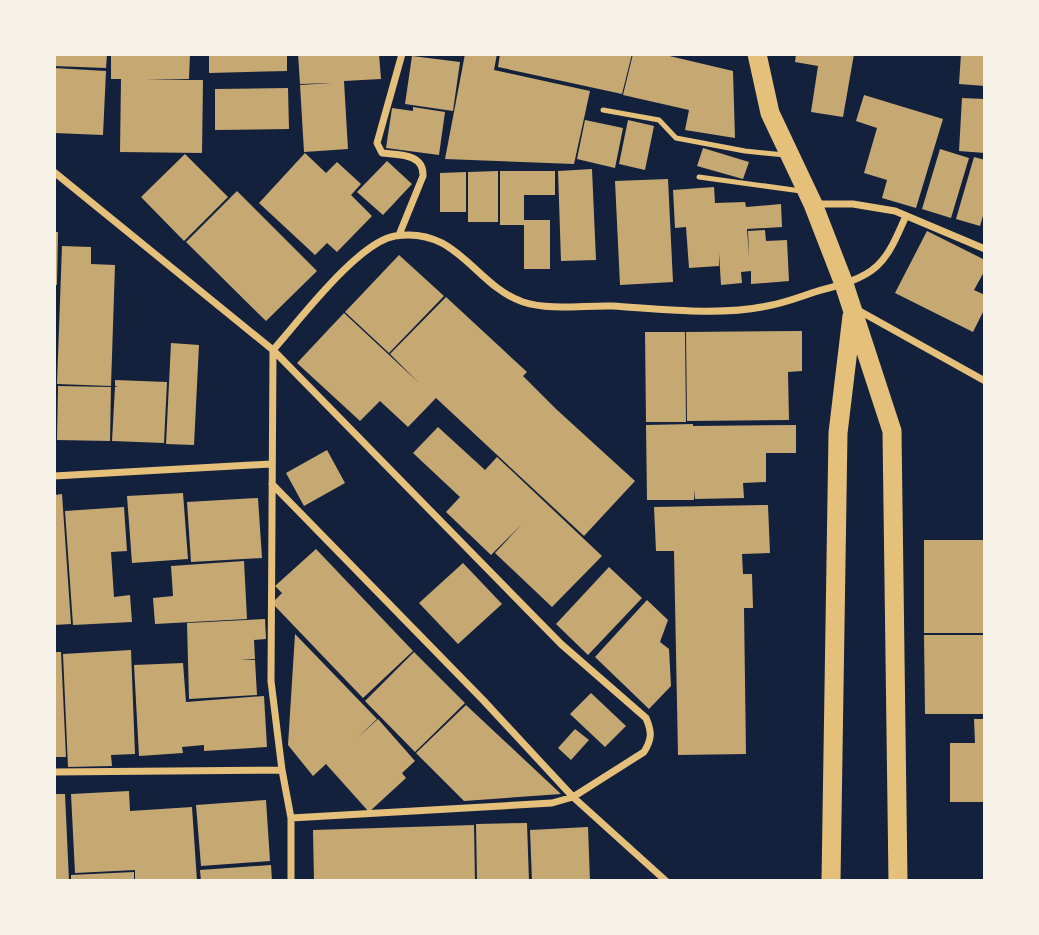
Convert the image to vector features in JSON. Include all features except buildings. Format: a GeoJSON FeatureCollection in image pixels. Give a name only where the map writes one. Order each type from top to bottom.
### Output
{"type":"FeatureCollection","features":[{"type":"Feature","properties":{"kind":"highway"},"geometry":{"type":"LineString","coordinates":[[757,54],[770,113],[810,198],[853,307],[892,431],[898,881]]}},
{"type":"Feature","properties":{"kind":"highway"},"geometry":{"type":"LineString","coordinates":[[831,881],[838,433],[853,307]]}},
{"type":"Feature","properties":{"kind":"street"},"geometry":{"type":"LineString","coordinates":[[399,235],[423,176],[423,169],[421,163],[410,156],[382,153],[377,143],[402,54]]}},
{"type":"Feature","properties":{"kind":"street"},"geometry":{"type":"LineString","coordinates":[[54,172],[272,350],[561,644],[646,718],[651,729],[651,741],[644,752],[573,797],[552,803],[291,818]]}},
{"type":"Feature","properties":{"kind":"street"},"geometry":{"type":"LineString","coordinates":[[810,198],[895,211],[985,249]]}},
{"type":"Feature","properties":{"kind":"street"},"geometry":{"type":"LineString","coordinates":[[291,881],[291,818],[271,681],[272,350],[351,263],[373,245],[392,236],[411,234],[434,239],[457,251],[498,289],[523,302],[554,306],[705,311],[766,307],[844,284],[876,267],[894,244],[906,216]]}},
{"type":"Feature","properties":{"kind":"street"},"geometry":{"type":"LineString","coordinates":[[853,307],[985,381]]}},
{"type":"Feature","properties":{"kind":"street"},"geometry":{"type":"LineString","coordinates":[[54,476],[270,464]]}},
{"type":"Feature","properties":{"kind":"street"},"geometry":{"type":"LineString","coordinates":[[272,484],[474,691],[573,797],[666,881]]}},
{"type":"Feature","properties":{"kind":"street"},"geometry":{"type":"LineString","coordinates":[[54,772],[282,770]]}},
{"type":"Feature","properties":{"kind":"lane"},"geometry":{"type":"LineString","coordinates":[[603,110],[659,120],[676,138],[790,156]]}},
{"type":"Feature","properties":{"kind":"lane"},"geometry":{"type":"LineString","coordinates":[[699,177],[810,198]]}}]}
